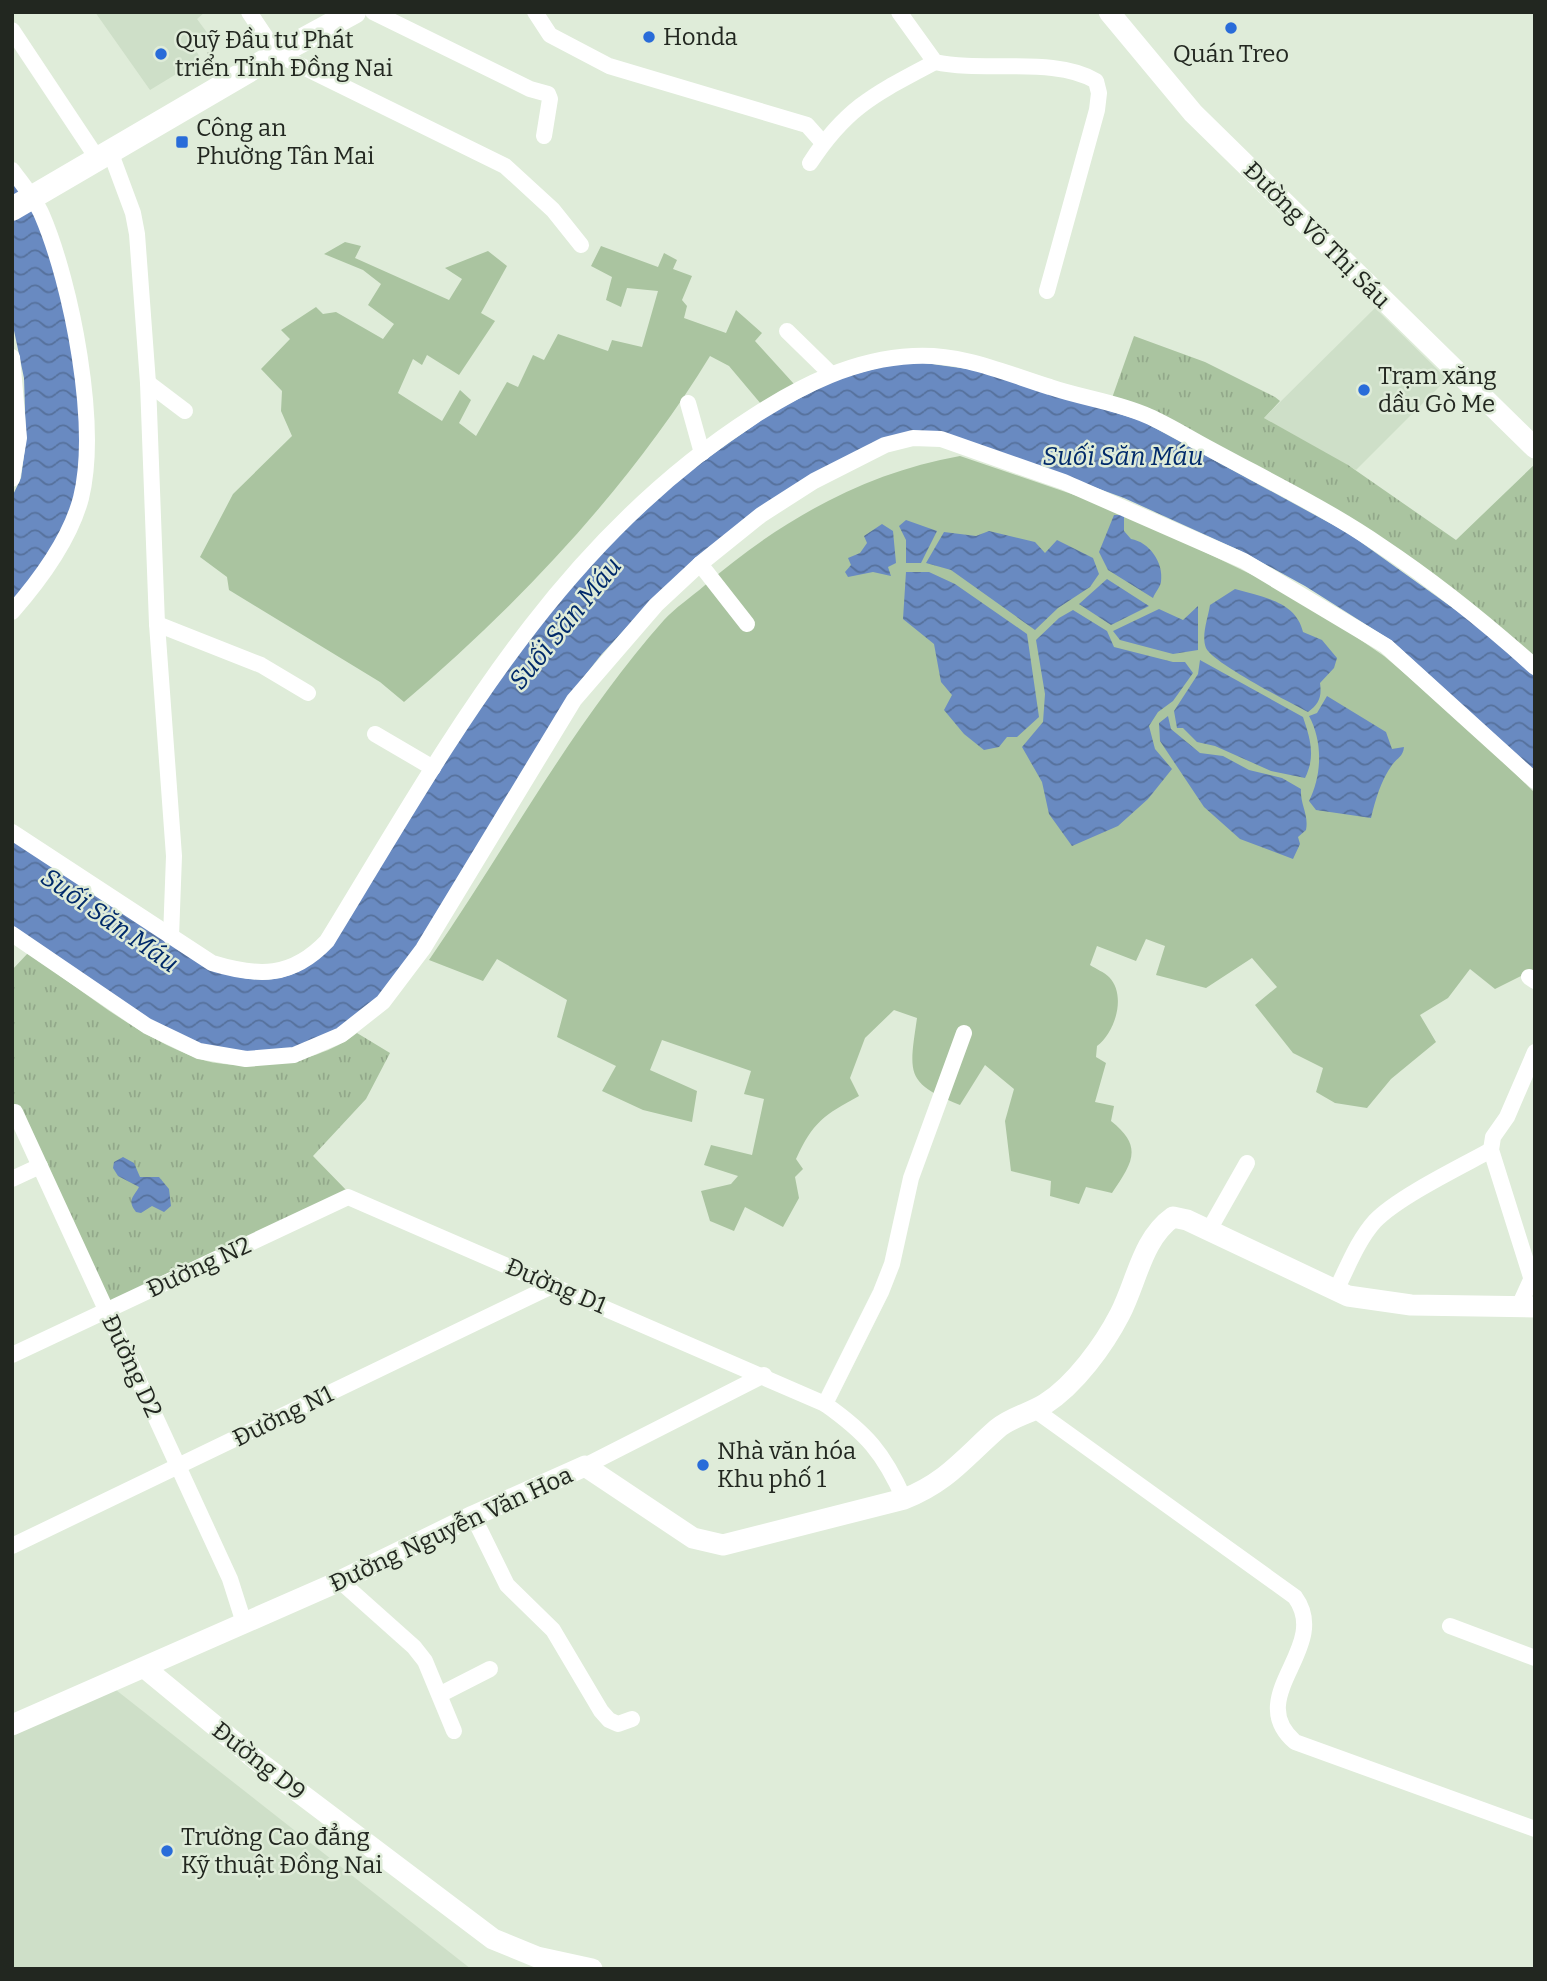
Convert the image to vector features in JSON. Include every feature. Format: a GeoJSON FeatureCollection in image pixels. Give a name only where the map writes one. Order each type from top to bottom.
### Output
{"type":"FeatureCollection","features":[{"type":"Feature","properties":{"kind":"main road"},"geometry":{"type":"LineString","coordinates":[[22,204],[277,54],[354,12]]}},
{"type":"Feature","properties":{"kind":"street"},"geometry":{"type":"LineString","coordinates":[[249,12],[277,54],[505,166],[553,210],[581,244]]}},
{"type":"Feature","properties":{"kind":"street"},"geometry":{"type":"LineString","coordinates":[[373,12],[530,89],[548,94],[550,99],[544,136]]}},
{"type":"Feature","properties":{"kind":"street"},"geometry":{"type":"LineString","coordinates":[[535,12],[550,35],[609,66],[807,125],[823,143]]}},
{"type":"Feature","properties":{"kind":"street"},"geometry":{"type":"LineString","coordinates":[[899,12],[936,62]]}},
{"type":"Feature","properties":{"kind":"street","name":"Đường Võ Thị Sáu"},"geometry":{"type":"LineString","coordinates":[[1109,12],[1193,113],[1535,448]]}},
{"type":"Feature","properties":{"kind":"street"},"geometry":{"type":"LineString","coordinates":[[12,30],[103,155],[135,223],[148,383],[157,624],[174,856],[171,937]]}},
{"type":"Feature","properties":{"kind":"street"},"geometry":{"type":"LineString","coordinates":[[810,163],[852,109],[936,62],[969,68],[1060,70],[1086,75],[1097,81],[1097,110],[1047,291]]}},
{"type":"Feature","properties":{"kind":"street"},"geometry":{"type":"LineString","coordinates":[[12,170],[22,204],[53,248],[76,331],[89,458],[80,501],[66,535],[41,576],[12,612]]}},
{"type":"Feature","properties":{"kind":"street"},"geometry":{"type":"LineString","coordinates":[[787,331],[831,374]]}},
{"type":"Feature","properties":{"kind":"street"},"geometry":{"type":"LineString","coordinates":[[12,832],[212,963],[244,973],[289,968],[311,958],[327,941],[470,707],[517,641],[582,561],[626,516],[702,453],[783,397],[831,374],[887,358],[917,355],[950,357],[985,365],[1146,415],[1381,546],[1466,608],[1535,667]]}},
{"type":"Feature","properties":{"kind":"street"},"geometry":{"type":"LineString","coordinates":[[12,357],[19,438],[12,479]]}},
{"type":"Feature","properties":{"kind":"street"},"geometry":{"type":"LineString","coordinates":[[148,383],[185,411]]}},
{"type":"Feature","properties":{"kind":"street"},"geometry":{"type":"LineString","coordinates":[[688,404],[702,453]]}},
{"type":"Feature","properties":{"kind":"street"},"geometry":{"type":"LineString","coordinates":[[12,934],[147,1026],[199,1051],[246,1059],[295,1055],[341,1035],[383,1002],[423,948],[574,700],[615,649],[700,564],[761,515],[849,461],[885,445],[914,438],[942,439],[1102,496],[1244,561],[1386,646],[1535,781]]}},
{"type":"Feature","properties":{"kind":"street"},"geometry":{"type":"LineString","coordinates":[[700,564],[747,624]]}},
{"type":"Feature","properties":{"kind":"street"},"geometry":{"type":"LineString","coordinates":[[157,624],[261,665],[308,692]]}},
{"type":"Feature","properties":{"kind":"street"},"geometry":{"type":"LineString","coordinates":[[375,734],[433,768]]}},
{"type":"Feature","properties":{"kind":"street"},"geometry":{"type":"LineString","coordinates":[[825,1404],[892,1264],[911,1178],[964,1033]]}},
{"type":"Feature","properties":{"kind":"street"},"geometry":{"type":"LineString","coordinates":[[1527,1306],[1533,1274],[1491,1150],[1493,1137],[1507,1117],[1535,1052]]}},
{"type":"Feature","properties":{"kind":"street","name":"Đường D2"},"geometry":{"type":"LineString","coordinates":[[15,1112],[230,1579],[244,1623]]}},
{"type":"Feature","properties":{"kind":"street"},"geometry":{"type":"LineString","coordinates":[[1335,1292],[1363,1238],[1378,1218],[1427,1185],[1491,1150]]}},
{"type":"Feature","properties":{"kind":"street"},"geometry":{"type":"LineString","coordinates":[[1209,1230],[1247,1163]]}},
{"type":"Feature","properties":{"kind":"street"},"geometry":{"type":"LineString","coordinates":[[12,1179],[40,1166]]}},
{"type":"Feature","properties":{"kind":"street","name":"Đường D1"},"geometry":{"type":"LineString","coordinates":[[348,1197],[764,1375],[825,1404],[856,1426],[876,1446],[889,1466],[904,1499]]}},
{"type":"Feature","properties":{"kind":"street","name":"Đường N2"},"geometry":{"type":"LineString","coordinates":[[12,1355],[348,1197]]}},
{"type":"Feature","properties":{"kind":"street","name":"Đường Nguyễn Văn Hoa"},"geometry":{"type":"LineString","coordinates":[[12,1726],[340,1581],[473,1516],[585,1466],[693,1538],[723,1545],[904,1499],[941,1482],[998,1429],[1035,1410],[1060,1392],[1120,1315],[1149,1244],[1161,1226],[1173,1217],[1209,1230],[1335,1292],[1411,1304],[1527,1306]]}},
{"type":"Feature","properties":{"kind":"street","name":"Đường N1"},"geometry":{"type":"LineString","coordinates":[[12,1546],[554,1285]]}},
{"type":"Feature","properties":{"kind":"street"},"geometry":{"type":"LineString","coordinates":[[585,1466],[764,1375]]}},
{"type":"Feature","properties":{"kind":"street"},"geometry":{"type":"LineString","coordinates":[[1035,1410],[1295,1597],[1304,1613],[1305,1631],[1277,1710],[1282,1728],[1296,1742],[1535,1829]]}},
{"type":"Feature","properties":{"kind":"street"},"geometry":{"type":"LineString","coordinates":[[473,1516],[508,1585],[553,1629],[601,1711],[609,1720],[618,1724],[632,1719]]}},
{"type":"Feature","properties":{"kind":"street"},"geometry":{"type":"LineString","coordinates":[[340,1581],[414,1647],[425,1661],[441,1694],[454,1731]]}},
{"type":"Feature","properties":{"kind":"street"},"geometry":{"type":"LineString","coordinates":[[1450,1626],[1535,1658]]}},
{"type":"Feature","properties":{"kind":"street","name":"Đường D9"},"geometry":{"type":"LineString","coordinates":[[146,1669],[239,1746],[484,1933],[524,1953],[592,1969]]}},
{"type":"Feature","properties":{"kind":"street"},"geometry":{"type":"LineString","coordinates":[[441,1694],[490,1669]]}},
{"type":"Feature","properties":{"kind":"shaded area","name":"Quỹ Đầu tư Phát triển Tỉnh Đồng Nai"},"geometry":{"type":"Polygon","coordinates":[[[95,12],[205,12],[197,19],[211,38],[195,49],[201,59],[150,90],[95,12]]]}},
{"type":"Feature","properties":{"kind":"shaded area","name":"Trạm xăng dầu Gò Me"},"geometry":{"type":"Polygon","coordinates":[[[1375,308],[1447,379],[1356,470],[1264,418],[1375,308]]]}},
{"type":"Feature","properties":{"kind":"shaded area","name":"Trường Cao đẳng Kỹ thuật Đồng Nai"},"geometry":{"type":"Polygon","coordinates":[[[116,1690],[471,1969],[12,1969],[12,1734],[116,1690]]]}},
{"type":"Feature","properties":{"kind":"green space"},"geometry":{"type":"Polygon","coordinates":[[[345,242],[361,246],[355,258],[449,300],[462,279],[445,268],[488,251],[507,266],[481,313],[495,321],[459,375],[427,355],[422,365],[413,359],[398,393],[442,421],[460,390],[471,400],[459,423],[476,436],[507,382],[518,387],[533,355],[544,360],[558,334],[608,351],[612,340],[642,347],[658,291],[627,288],[621,307],[606,300],[612,277],[591,266],[601,246],[658,267],[664,253],[677,260],[673,269],[692,276],[682,300],[687,306],[684,318],[726,333],[736,310],[762,333],[755,341],[794,384],[761,404],[729,366],[710,356],[645,451],[571,541],[490,625],[404,702],[380,682],[229,590],[227,577],[200,557],[233,494],[292,436],[281,411],[282,391],[261,369],[290,339],[281,330],[316,307],[323,314],[336,312],[383,339],[394,324],[368,305],[381,284],[363,270],[324,254],[345,242]]]}},
{"type":"Feature","properties":{"kind":"green space"},"geometry":{"type":"Polygon","coordinates":[[[1134,336],[1205,362],[1275,397],[1280,401],[1264,418],[1348,465],[1456,540],[1535,464],[1535,658],[1465,599],[1112,398],[1134,336]]]}},
{"type":"Feature","properties":{"kind":"green space"},"geometry":{"type":"Polygon","coordinates":[[[960,456],[1089,500],[1298,597],[1384,656],[1463,723],[1535,793],[1535,969],[1495,989],[1470,969],[1448,998],[1420,1015],[1436,1042],[1391,1079],[1367,1108],[1335,1103],[1316,1092],[1323,1068],[1293,1053],[1255,1005],[1277,987],[1252,958],[1206,988],[1156,975],[1165,946],[1146,939],[1136,961],[1097,946],[1090,965],[1109,977],[1114,985],[1118,1003],[1109,1032],[1097,1046],[1096,1057],[1106,1063],[1095,1102],[1114,1106],[1111,1121],[1128,1139],[1131,1156],[1125,1173],[1112,1193],[1086,1187],[1079,1204],[1050,1196],[1051,1181],[1011,1171],[1005,1121],[1014,1089],[985,1065],[960,1105],[929,1090],[920,1083],[913,1064],[917,1018],[894,1010],[865,1038],[850,1078],[859,1096],[821,1121],[802,1146],[796,1159],[803,1169],[795,1177],[799,1198],[783,1227],[745,1207],[734,1231],[710,1221],[701,1191],[731,1184],[738,1176],[704,1165],[711,1145],[752,1155],[764,1099],[744,1094],[751,1071],[662,1040],[650,1070],[697,1091],[692,1122],[643,1110],[602,1091],[616,1066],[557,1037],[567,1000],[497,959],[483,981],[429,960],[599,701],[668,616],[762,541],[823,503],[889,474],[960,456]]]}},
{"type":"Feature","properties":{"kind":"green space"},"geometry":{"type":"Polygon","coordinates":[[[28,953],[152,1038],[206,1061],[244,1065],[294,1060],[328,1050],[357,1033],[390,1053],[366,1099],[313,1156],[348,1192],[110,1305],[12,1106],[12,970],[28,953]]]}},
{"type":"Feature","properties":{"kind":"water"},"geometry":{"type":"Polygon","coordinates":[[[12,174],[32,206],[64,309],[77,391],[80,466],[75,497],[64,526],[49,553],[12,602],[12,497],[21,478],[26,440],[24,378],[12,321],[12,174]]]}},
{"type":"Feature","properties":{"kind":"water","name":"Suối Săn Máu"},"geometry":{"type":"Polygon","coordinates":[[[917,362],[982,371],[1142,421],[1348,533],[1478,626],[1535,677],[1535,772],[1392,641],[1305,586],[1241,551],[1124,498],[943,432],[881,439],[810,475],[649,603],[601,655],[568,697],[417,945],[379,997],[339,1029],[294,1048],[247,1053],[201,1045],[151,1021],[12,926],[12,839],[209,969],[261,980],[276,979],[304,968],[333,944],[476,710],[584,568],[682,476],[773,412],[837,379],[889,365],[917,362]]]}},
{"type":"Feature","properties":{"kind":"water"},"geometry":{"type":"Polygon","coordinates":[[[1114,515],[1124,515],[1124,531],[1131,539],[1144,544],[1158,560],[1161,582],[1153,598],[1108,570],[1099,552],[1114,515]]]}},
{"type":"Feature","properties":{"kind":"water"},"geometry":{"type":"Polygon","coordinates":[[[906,520],[937,531],[921,563],[906,563],[906,540],[899,526],[906,520]]]}},
{"type":"Feature","properties":{"kind":"water"},"geometry":{"type":"Polygon","coordinates":[[[882,524],[893,531],[896,563],[888,567],[891,576],[873,572],[848,577],[845,572],[851,565],[848,558],[860,553],[867,543],[864,536],[882,524]]]}},
{"type":"Feature","properties":{"kind":"water"},"geometry":{"type":"Polygon","coordinates":[[[989,531],[1035,542],[1045,553],[1057,540],[1093,558],[1099,574],[1090,587],[1058,608],[1035,630],[951,570],[926,563],[944,532],[976,536],[989,531]]]}},
{"type":"Feature","properties":{"kind":"water"},"geometry":{"type":"Polygon","coordinates":[[[906,572],[929,572],[955,584],[1027,634],[1039,717],[1017,737],[1007,737],[999,747],[984,750],[964,734],[944,710],[952,695],[941,682],[934,644],[903,619],[906,572]]]}},
{"type":"Feature","properties":{"kind":"water"},"geometry":{"type":"Polygon","coordinates":[[[1107,579],[1149,606],[1111,625],[1079,604],[1107,579]]]}},
{"type":"Feature","properties":{"kind":"water"},"geometry":{"type":"Polygon","coordinates":[[[1235,589],[1267,598],[1286,607],[1293,613],[1303,632],[1322,640],[1337,658],[1334,668],[1320,683],[1321,692],[1317,703],[1308,712],[1236,672],[1206,648],[1205,633],[1210,605],[1235,589]]]}},
{"type":"Feature","properties":{"kind":"water"},"geometry":{"type":"Polygon","coordinates":[[[1198,606],[1198,650],[1173,654],[1120,640],[1113,631],[1159,609],[1183,620],[1198,606]]]}},
{"type":"Feature","properties":{"kind":"water"},"geometry":{"type":"Polygon","coordinates":[[[1073,610],[1107,631],[1114,647],[1173,662],[1185,662],[1193,673],[1173,701],[1158,712],[1149,726],[1155,749],[1172,769],[1148,799],[1118,826],[1072,846],[1049,814],[1042,782],[1022,747],[1043,722],[1045,694],[1036,640],[1059,618],[1073,610]]]}},
{"type":"Feature","properties":{"kind":"water"},"geometry":{"type":"Polygon","coordinates":[[[1200,660],[1303,717],[1310,740],[1311,755],[1305,778],[1271,771],[1215,746],[1197,742],[1183,728],[1177,728],[1174,711],[1198,674],[1200,660]]]}},
{"type":"Feature","properties":{"kind":"water"},"geometry":{"type":"Polygon","coordinates":[[[1327,696],[1386,732],[1392,749],[1404,747],[1385,777],[1371,818],[1316,810],[1309,801],[1318,770],[1319,747],[1309,716],[1317,713],[1327,696]]]}},
{"type":"Feature","properties":{"kind":"water"},"geometry":{"type":"Polygon","coordinates":[[[1168,716],[1171,729],[1200,753],[1223,756],[1249,770],[1282,778],[1301,789],[1306,830],[1298,837],[1300,844],[1293,859],[1240,839],[1204,807],[1160,741],[1159,723],[1168,716]]]}},
{"type":"Feature","properties":{"kind":"water"},"geometry":{"type":"Polygon","coordinates":[[[123,1157],[134,1163],[140,1177],[159,1177],[169,1189],[171,1206],[164,1212],[152,1206],[141,1213],[133,1208],[131,1202],[139,1187],[118,1176],[113,1168],[114,1162],[123,1157]]]}},
{"type":"Feature","properties":{"kind":"place","name":"Quán Treo"},"geometry":{"type":"Point","coordinates":[1231,28]}},
{"type":"Feature","properties":{"kind":"place","name":"Honda"},"geometry":{"type":"Point","coordinates":[649,37]}},
{"type":"Feature","properties":{"kind":"place","name":"Quỹ Đầu tư Phát triển Tỉnh Đồng Nai"},"geometry":{"type":"Point","coordinates":[161,54]}},
{"type":"Feature","properties":{"kind":"place","name":"Công an Phường Tân Mai"},"geometry":{"type":"Point","coordinates":[182,142]}},
{"type":"Feature","properties":{"kind":"place","name":"Trạm xăng dầu Gò Me"},"geometry":{"type":"Point","coordinates":[1364,390]}},
{"type":"Feature","properties":{"kind":"place","name":"Nhà văn hóa Khu phố 1"},"geometry":{"type":"Point","coordinates":[703,1465]}},
{"type":"Feature","properties":{"kind":"place","name":"Trường Cao đẳng Kỹ thuật Đồng Nai"},"geometry":{"type":"Point","coordinates":[167,1851]}}]}
